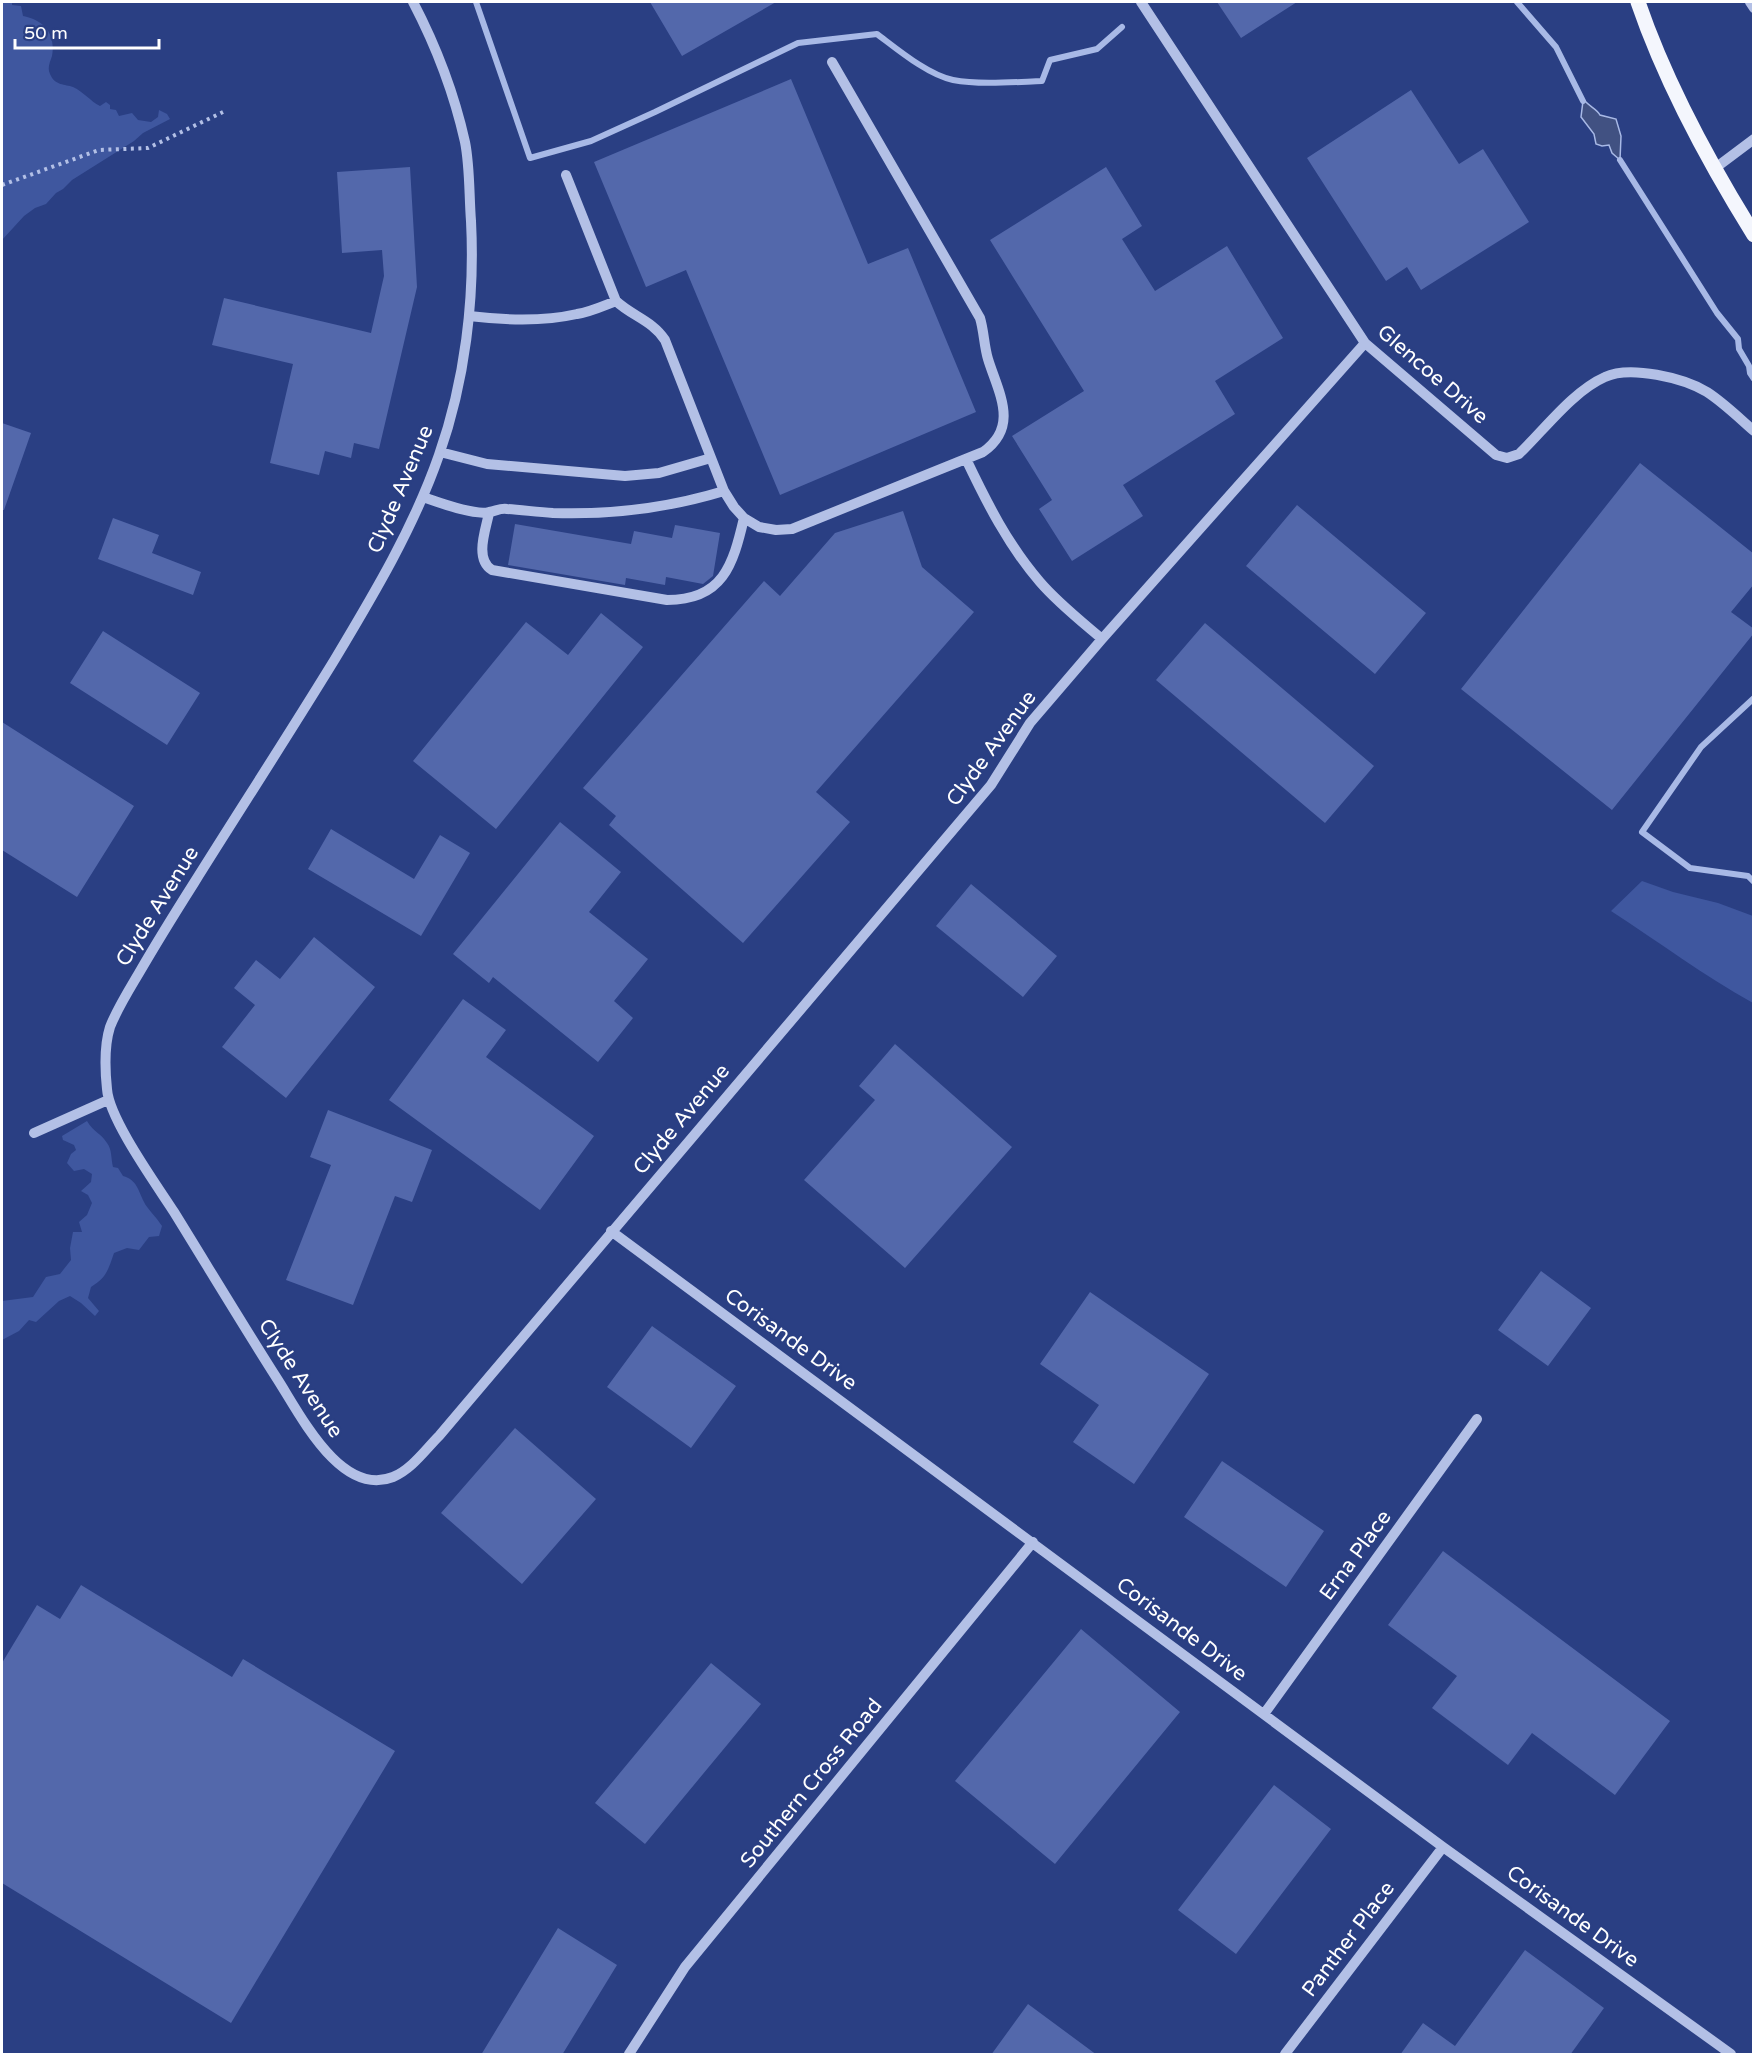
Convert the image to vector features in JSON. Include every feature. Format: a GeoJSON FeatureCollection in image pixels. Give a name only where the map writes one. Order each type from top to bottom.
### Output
{"type":"FeatureCollection","features":[{"type":"Feature","properties":{"kind":"main road"},"geometry":{"type":"LineString","coordinates":[[1638,2],[1661,64],[1688,120],[1714,170],[1754,235]]}},
{"type":"Feature","properties":{"kind":"street","name":"Clyde Avenue"},"geometry":{"type":"LineString","coordinates":[[413,2],[433,40],[466,146],[472,262],[469,316],[455,398],[440,452],[423,496],[394,558],[359,619],[129,989],[110,1029],[106,1059],[108,1100],[132,1146],[324,1450],[348,1471],[362,1478],[377,1481],[396,1476],[412,1464],[439,1436],[991,785],[1030,723],[1365,344]]}},
{"type":"Feature","properties":{"kind":"street","name":"Glencoe Drive"},"geometry":{"type":"LineString","coordinates":[[1141,2],[1365,344],[1496,454],[1507,458],[1520,454],[1555,417],[1589,387],[1606,376],[1619,373],[1656,375],[1682,381],[1707,392],[1754,431]]}},
{"type":"Feature","properties":{"kind":"street"},"geometry":{"type":"LineString","coordinates":[[1750,2],[1754,8]]}},
{"type":"Feature","properties":{"kind":"street"},"geometry":{"type":"LineString","coordinates":[[566,175],[616,301],[627,311],[660,331],[724,491],[744,518],[759,527],[776,530],[792,529],[983,452],[999,437],[1004,413],[1003,401],[987,356],[981,318],[832,62]]}},
{"type":"Feature","properties":{"kind":"street"},"geometry":{"type":"LineString","coordinates":[[1714,170],[1754,140]]}},
{"type":"Feature","properties":{"kind":"street"},"geometry":{"type":"LineString","coordinates":[[469,316],[510,319],[564,316],[593,310],[616,301]]}},
{"type":"Feature","properties":{"kind":"street"},"geometry":{"type":"LineString","coordinates":[[440,452],[487,464],[625,476],[660,473],[711,458]]}},
{"type":"Feature","properties":{"kind":"street"},"geometry":{"type":"LineString","coordinates":[[966,459],[995,520],[1016,552],[1041,584],[1102,639]]}},
{"type":"Feature","properties":{"kind":"street"},"geometry":{"type":"LineString","coordinates":[[423,496],[444,504],[489,513],[501,509],[570,513],[645,510],[696,500],[724,491]]}},
{"type":"Feature","properties":{"kind":"street"},"geometry":{"type":"LineString","coordinates":[[489,513],[482,552],[486,566],[492,570],[667,600],[697,597],[711,589],[723,578],[732,563],[744,518]]}},
{"type":"Feature","properties":{"kind":"street"},"geometry":{"type":"LineString","coordinates":[[34,1133],[108,1100]]}},
{"type":"Feature","properties":{"kind":"street","name":"Corisande Drive"},"geometry":{"type":"LineString","coordinates":[[611,1231],[1443,1847],[1731,2055]]}},
{"type":"Feature","properties":{"kind":"street","name":"Erna Place"},"geometry":{"type":"LineString","coordinates":[[1264,1714],[1477,1419]]}},
{"type":"Feature","properties":{"kind":"street","name":"Southern Cross Road"},"geometry":{"type":"LineString","coordinates":[[629,2055],[685,1967],[1032,1542]]}},
{"type":"Feature","properties":{"kind":"street","name":"Panther Place"},"geometry":{"type":"LineString","coordinates":[[1285,2055],[1443,1847]]}},
{"type":"Feature","properties":{"kind":"path"},"geometry":{"type":"LineString","coordinates":[[2,185],[99,150],[148,148],[223,112]]}},
{"type":"Feature","properties":{"kind":"shaded area"},"geometry":{"type":"Polygon","coordinates":[[[2,2],[12,2],[12,5],[21,6],[23,16],[37,21],[47,29],[53,48],[49,70],[55,81],[77,89],[100,106],[106,102],[110,105],[110,109],[116,110],[119,116],[132,113],[138,120],[151,122],[158,117],[159,110],[167,114],[170,119],[143,133],[72,180],[46,204],[24,216],[2,240],[2,2]]]}},
{"type":"Feature","properties":{"kind":"shaded area"},"geometry":{"type":"Polygon","coordinates":[[[1583,101],[1600,115],[1616,119],[1621,136],[1620,160],[1612,153],[1609,145],[1596,144],[1594,134],[1581,117],[1583,101]]]}},
{"type":"Feature","properties":{"kind":"shaded area"},"geometry":{"type":"Polygon","coordinates":[[[1642,881],[1673,892],[1718,903],[1753,916],[1753,1003],[1611,911],[1642,881]]]}},
{"type":"Feature","properties":{"kind":"shaded area"},"geometry":{"type":"Polygon","coordinates":[[[87,1121],[109,1145],[113,1167],[118,1168],[123,1176],[134,1183],[145,1204],[162,1226],[159,1236],[149,1237],[139,1250],[127,1248],[114,1253],[106,1273],[91,1287],[88,1298],[99,1311],[95,1316],[70,1296],[59,1301],[36,1322],[29,1320],[19,1331],[2,1340],[2,1301],[33,1297],[46,1277],[60,1274],[71,1260],[70,1248],[73,1232],[82,1232],[79,1222],[87,1215],[92,1203],[88,1195],[81,1191],[91,1182],[92,1174],[84,1169],[74,1171],[67,1163],[71,1154],[76,1150],[74,1145],[63,1140],[62,1136],[87,1121]]]}},
{"type":"Feature","properties":{"kind":"building"},"geometry":{"type":"Polygon","coordinates":[[[650,2],[776,2],[682,56],[650,2]]]}},
{"type":"Feature","properties":{"kind":"building"},"geometry":{"type":"Polygon","coordinates":[[[1217,2],[1297,2],[1241,38],[1217,2]]]}},
{"type":"Feature","properties":{"kind":"building"},"geometry":{"type":"Polygon","coordinates":[[[791,79],[868,264],[908,248],[976,412],[780,495],[686,270],[646,287],[594,162],[791,79]]]}},
{"type":"Feature","properties":{"kind":"building"},"geometry":{"type":"Polygon","coordinates":[[[1411,90],[1459,164],[1483,149],[1529,222],[1421,290],[1407,267],[1386,281],[1307,158],[1411,90]]]}},
{"type":"Feature","properties":{"kind":"building"},"geometry":{"type":"Polygon","coordinates":[[[410,167],[417,287],[379,449],[354,443],[351,458],[325,451],[319,475],[270,463],[293,364],[212,345],[224,298],[371,333],[384,276],[382,250],[342,253],[337,172],[410,167]]]}},
{"type":"Feature","properties":{"kind":"building"},"geometry":{"type":"Polygon","coordinates":[[[1106,167],[1142,226],[1122,239],[1155,291],[1227,246],[1283,338],[1215,381],[1235,414],[1123,485],[1143,516],[1072,561],[1039,509],[1052,500],[1012,436],[1084,391],[990,240],[1106,167]]]}},
{"type":"Feature","properties":{"kind":"building"},"geometry":{"type":"Polygon","coordinates":[[[2,423],[31,433],[4,510],[2,510],[2,423]]]}},
{"type":"Feature","properties":{"kind":"building"},"geometry":{"type":"Polygon","coordinates":[[[1640,463],[1754,554],[1754,584],[1731,612],[1754,629],[1754,633],[1612,810],[1461,689],[1640,463]]]}},
{"type":"Feature","properties":{"kind":"building"},"geometry":{"type":"Polygon","coordinates":[[[1297,505],[1426,613],[1375,674],[1246,566],[1297,505]]]}},
{"type":"Feature","properties":{"kind":"building"},"geometry":{"type":"Polygon","coordinates":[[[903,511],[922,567],[974,612],[816,792],[850,822],[743,943],[609,825],[616,816],[583,788],[764,581],[780,596],[835,533],[903,511]]]}},
{"type":"Feature","properties":{"kind":"building"},"geometry":{"type":"Polygon","coordinates":[[[113,518],[159,535],[152,553],[201,572],[193,595],[98,559],[113,518]]]}},
{"type":"Feature","properties":{"kind":"building"},"geometry":{"type":"Polygon","coordinates":[[[515,524],[631,544],[634,531],[672,538],[675,525],[720,533],[713,576],[703,584],[666,577],[665,585],[626,578],[625,585],[508,565],[515,524]]]}},
{"type":"Feature","properties":{"kind":"building"},"geometry":{"type":"Polygon","coordinates":[[[601,613],[643,647],[496,829],[413,761],[526,622],[568,655],[601,613]]]}},
{"type":"Feature","properties":{"kind":"building"},"geometry":{"type":"Polygon","coordinates":[[[1205,623],[1374,766],[1325,823],[1156,680],[1205,623]]]}},
{"type":"Feature","properties":{"kind":"building"},"geometry":{"type":"Polygon","coordinates":[[[103,631],[200,693],[167,745],[70,683],[103,631]]]}},
{"type":"Feature","properties":{"kind":"building"},"geometry":{"type":"Polygon","coordinates":[[[2,722],[134,806],[77,897],[2,850],[2,722]]]}},
{"type":"Feature","properties":{"kind":"building"},"geometry":{"type":"Polygon","coordinates":[[[560,822],[621,872],[589,912],[648,959],[614,1001],[633,1018],[598,1062],[493,977],[489,983],[453,954],[560,822]]]}},
{"type":"Feature","properties":{"kind":"building"},"geometry":{"type":"Polygon","coordinates":[[[331,829],[414,879],[440,835],[470,853],[421,936],[308,869],[331,829]]]}},
{"type":"Feature","properties":{"kind":"building"},"geometry":{"type":"Polygon","coordinates":[[[971,884],[1057,956],[1023,997],[936,926],[971,884]]]}},
{"type":"Feature","properties":{"kind":"building"},"geometry":{"type":"Polygon","coordinates":[[[314,937],[375,987],[286,1098],[222,1047],[255,1005],[234,988],[256,960],[280,979],[314,937]]]}},
{"type":"Feature","properties":{"kind":"building"},"geometry":{"type":"Polygon","coordinates":[[[463,999],[506,1030],[486,1057],[594,1136],[540,1210],[389,1100],[463,999]]]}},
{"type":"Feature","properties":{"kind":"building"},"geometry":{"type":"Polygon","coordinates":[[[895,1044],[1012,1147],[905,1268],[804,1180],[875,1100],[859,1086],[895,1044]]]}},
{"type":"Feature","properties":{"kind":"building"},"geometry":{"type":"Polygon","coordinates":[[[328,1110],[432,1150],[412,1202],[395,1196],[353,1305],[286,1280],[331,1165],[310,1157],[328,1110]]]}},
{"type":"Feature","properties":{"kind":"building"},"geometry":{"type":"Polygon","coordinates":[[[1541,1271],[1591,1308],[1548,1366],[1498,1330],[1541,1271]]]}},
{"type":"Feature","properties":{"kind":"building"},"geometry":{"type":"Polygon","coordinates":[[[1090,1292],[1209,1374],[1134,1484],[1073,1442],[1099,1405],[1040,1364],[1090,1292]]]}},
{"type":"Feature","properties":{"kind":"building"},"geometry":{"type":"Polygon","coordinates":[[[652,1326],[736,1386],[691,1448],[607,1387],[652,1326]]]}},
{"type":"Feature","properties":{"kind":"building"},"geometry":{"type":"Polygon","coordinates":[[[515,1428],[596,1499],[522,1584],[441,1513],[515,1428]]]}},
{"type":"Feature","properties":{"kind":"building"},"geometry":{"type":"Polygon","coordinates":[[[1222,1461],[1324,1531],[1286,1587],[1184,1517],[1222,1461]]]}},
{"type":"Feature","properties":{"kind":"building"},"geometry":{"type":"Polygon","coordinates":[[[1443,1551],[1670,1721],[1615,1795],[1532,1733],[1508,1765],[1432,1708],[1457,1676],[1388,1625],[1443,1551]]]}},
{"type":"Feature","properties":{"kind":"building"},"geometry":{"type":"Polygon","coordinates":[[[81,1585],[232,1677],[243,1659],[395,1751],[231,2023],[2,1883],[2,1663],[37,1605],[60,1619],[81,1585]]]}},
{"type":"Feature","properties":{"kind":"building"},"geometry":{"type":"Polygon","coordinates":[[[1081,1629],[1180,1712],[1055,1864],[955,1781],[1081,1629]]]}},
{"type":"Feature","properties":{"kind":"building"},"geometry":{"type":"Polygon","coordinates":[[[711,1663],[761,1704],[645,1844],[595,1803],[711,1663]]]}},
{"type":"Feature","properties":{"kind":"building"},"geometry":{"type":"Polygon","coordinates":[[[1274,1785],[1331,1829],[1236,1954],[1178,1910],[1274,1785]]]}},
{"type":"Feature","properties":{"kind":"building"},"geometry":{"type":"Polygon","coordinates":[[[558,1928],[617,1965],[562,2055],[481,2055],[558,1928]]]}},
{"type":"Feature","properties":{"kind":"building"},"geometry":{"type":"Polygon","coordinates":[[[1525,1950],[1604,2008],[1570,2055],[1400,2055],[1423,2023],[1455,2046],[1525,1950]]]}},
{"type":"Feature","properties":{"kind":"building"},"geometry":{"type":"Polygon","coordinates":[[[1028,2004],[1097,2055],[991,2055],[1028,2004]]]}},
{"type":"Feature","properties":{"kind":"waterway"},"geometry":{"type":"LineString","coordinates":[[476,2],[530,158],[591,141],[798,43],[877,34],[923,67],[953,80],[985,83],[1042,81],[1050,60],[1097,49],[1122,27]]}},
{"type":"Feature","properties":{"kind":"waterway"},"geometry":{"type":"LineString","coordinates":[[1517,2],[1556,47],[1583,101]]}},
{"type":"Feature","properties":{"kind":"waterway"},"geometry":{"type":"LineString","coordinates":[[1620,160],[1717,313],[1738,339],[1739,349],[1754,379]]}},
{"type":"Feature","properties":{"kind":"waterway"},"geometry":{"type":"LineString","coordinates":[[1754,698],[1701,747],[1642,832],[1690,868],[1748,876],[1754,882]]}}]}
